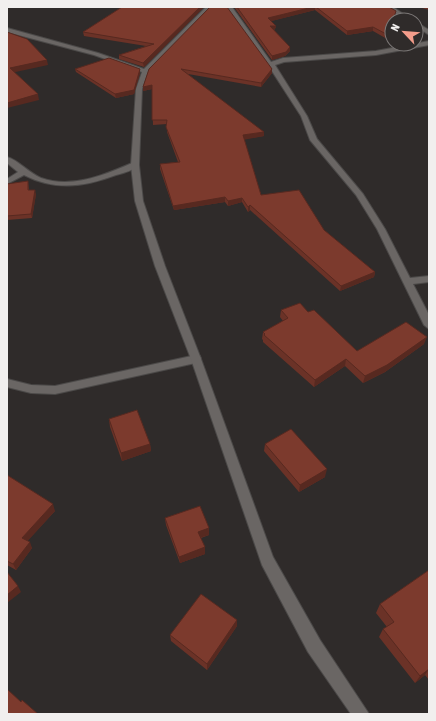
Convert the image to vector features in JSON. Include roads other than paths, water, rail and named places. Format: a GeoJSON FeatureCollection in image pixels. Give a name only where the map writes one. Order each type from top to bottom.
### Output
{"type":"FeatureCollection","features":[{"type":"Feature","properties":{"kind":"street"},"geometry":{"type":"LineString","coordinates":[[209,7],[146,71],[139,89],[135,165],[139,201],[160,266],[196,359],[267,560],[314,646],[361,714]]}},
{"type":"Feature","properties":{"kind":"street"},"geometry":{"type":"LineString","coordinates":[[229,7],[304,116],[314,140],[359,194],[381,228],[429,325]]}},
{"type":"Feature","properties":{"kind":"street"},"geometry":{"type":"LineString","coordinates":[[7,30],[96,54],[146,71]]}},
{"type":"Feature","properties":{"kind":"street"},"geometry":{"type":"LineString","coordinates":[[271,66],[273,62],[283,60],[376,53],[429,43]]}},
{"type":"Feature","properties":{"kind":"street"},"geometry":{"type":"LineString","coordinates":[[7,159],[23,172],[45,181],[74,185],[101,179],[135,165]]}},
{"type":"Feature","properties":{"kind":"street"},"geometry":{"type":"LineString","coordinates":[[7,182],[23,172]]}},
{"type":"Feature","properties":{"kind":"street"},"geometry":{"type":"LineString","coordinates":[[407,282],[429,279]]}},
{"type":"Feature","properties":{"kind":"street"},"geometry":{"type":"LineString","coordinates":[[7,383],[31,389],[55,390],[196,359]]}}]}
